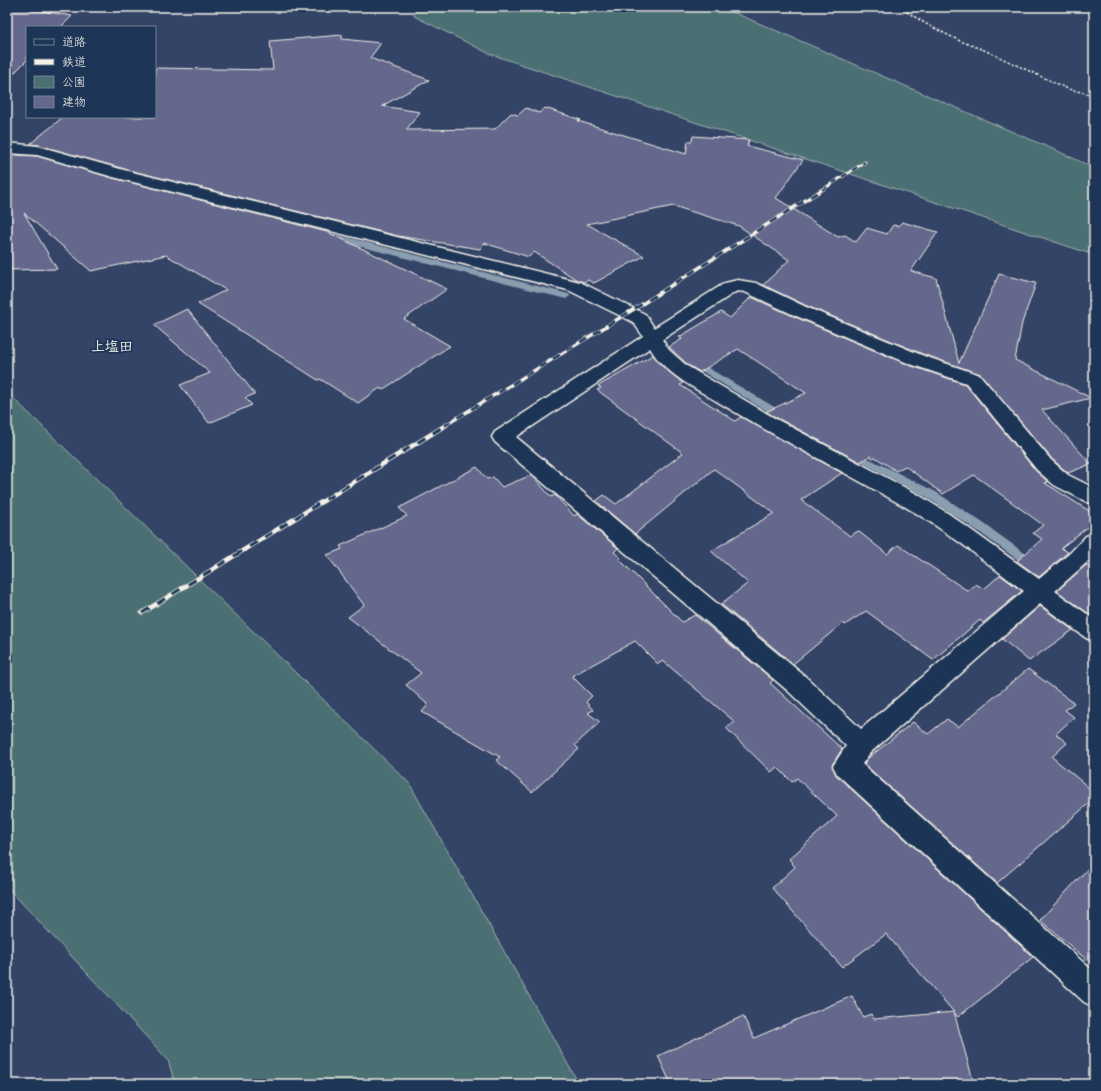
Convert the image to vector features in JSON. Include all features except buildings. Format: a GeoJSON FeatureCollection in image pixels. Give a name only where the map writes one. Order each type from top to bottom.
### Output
{"type":"FeatureCollection","features":[{"type":"Feature","properties":{"kind":"street"},"geometry":{"type":"LineString","coordinates":[[7,148],[38,151],[118,174],[574,286],[639,318],[653,337],[662,353],[680,370],[769,424],[941,519],[1094,632]]}},
{"type":"Feature","properties":{"kind":"street"},"geometry":{"type":"LineString","coordinates":[[860,745],[797,684],[502,437],[653,337],[731,287],[738,285],[750,288],[800,311],[917,360],[973,379],[1044,465],[1061,480],[1086,495],[1094,497]]}},
{"type":"Feature","properties":{"kind":"street"},"geometry":{"type":"LineString","coordinates":[[1094,542],[1078,559],[860,745],[846,766],[1094,992]]}},
{"type":"Feature","properties":{"kind":"path"},"geometry":{"type":"LineString","coordinates":[[899,7],[928,25],[960,41],[984,50],[1068,89],[1094,95]]}},
{"type":"Feature","properties":{"kind":"green space"},"geometry":{"type":"Polygon","coordinates":[[[416,7],[714,7],[728,10],[1094,168],[1094,255],[490,54],[414,16],[416,7]]]}},
{"type":"Feature","properties":{"kind":"green space"},"geometry":{"type":"Polygon","coordinates":[[[7,392],[409,783],[579,1084],[175,1084],[168,1060],[7,887],[7,392]]]}},
{"type":"Feature","properties":{"kind":"waterway"},"geometry":{"type":"LineString","coordinates":[[326,235],[566,296]]}},
{"type":"Feature","properties":{"kind":"waterway"},"geometry":{"type":"LineString","coordinates":[[693,362],[784,417]]}},
{"type":"Feature","properties":{"kind":"waterway"},"geometry":{"type":"LineString","coordinates":[[852,453],[932,495],[979,526],[1033,565]]}},
{"type":"Feature","properties":{"kind":"railway"},"geometry":{"type":"LineString","coordinates":[[822,190],[865,162]]}},
{"type":"Feature","properties":{"kind":"railway"},"geometry":{"type":"LineString","coordinates":[[444,426],[639,306],[823,189]]}},
{"type":"Feature","properties":{"kind":"railway"},"geometry":{"type":"LineString","coordinates":[[142,613],[446,425]]}},
{"type":"Feature","properties":{"kind":"district","name":"上塩田"},"geometry":{"type":"Point","coordinates":[112,346]}}]}
